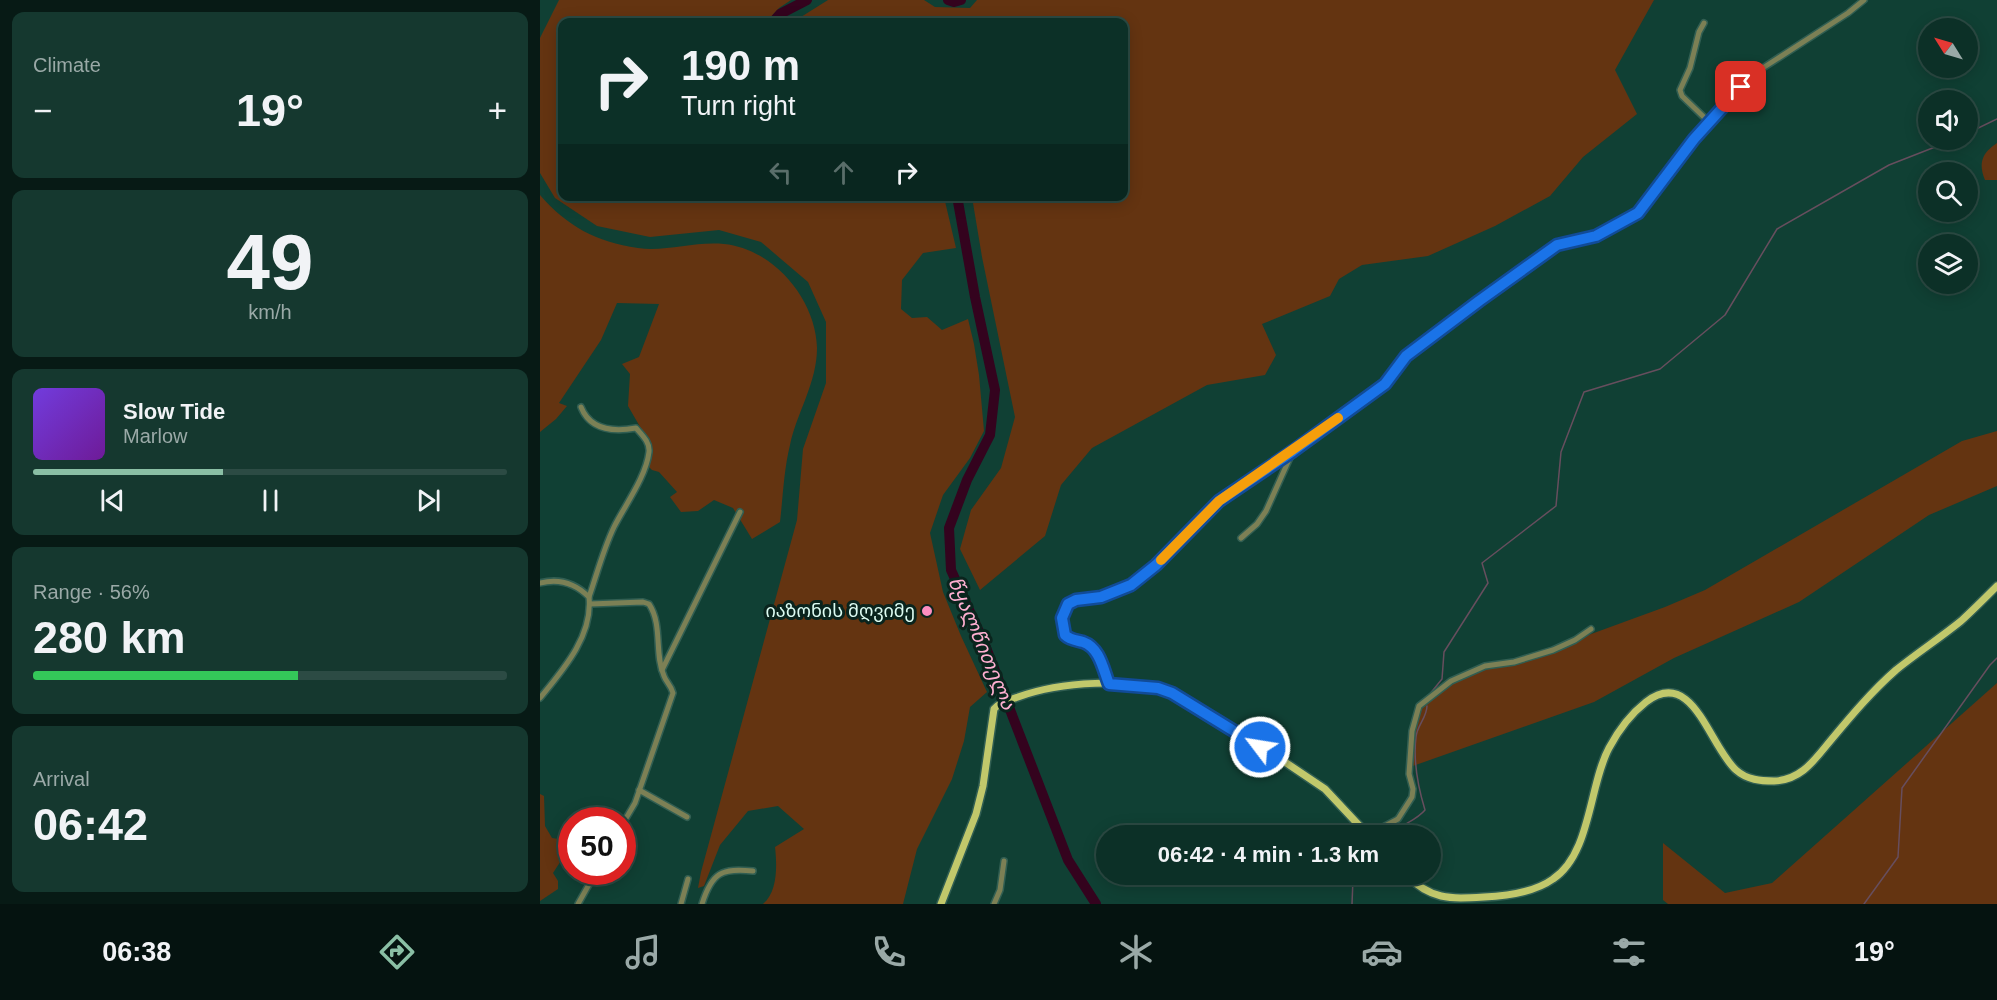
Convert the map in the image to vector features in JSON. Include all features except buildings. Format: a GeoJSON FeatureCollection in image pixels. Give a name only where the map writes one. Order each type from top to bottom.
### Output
{"type":"FeatureCollection","features":[{"type":"Feature","properties":{"kind":"main road"},"geometry":{"type":"LineString","coordinates":[[1416,885],[1429,894],[1449,899],[1491,897],[1532,889],[1554,879],[1570,862],[1578,846],[1608,749],[1624,725],[1646,702],[1659,694],[1670,692],[1687,699],[1729,762],[1746,777],[1778,781],[1794,777],[1806,770],[1865,701],[1896,670],[1960,621],[1997,586]]}},
{"type":"Feature","properties":{"kind":"main road"},"geometry":{"type":"LineString","coordinates":[[941,904],[976,814],[987,764],[993,712],[999,704],[1028,693],[1062,686],[1109,684],[1158,688],[1172,693],[1276,756],[1325,789],[1359,825]]}},
{"type":"Feature","properties":{"kind":"street"},"geometry":{"type":"LineString","coordinates":[[1109,684],[1100,659],[1092,647],[1065,635],[1062,618],[1068,604],[1076,600],[1101,597],[1131,585],[1156,565],[1219,501],[1385,384],[1406,356],[1479,301],[1557,245],[1596,236],[1638,213],[1694,139],[1755,73],[1848,13],[1864,0]]}},
{"type":"Feature","properties":{"kind":"street"},"geometry":{"type":"LineString","coordinates":[[1704,23],[1699,32],[1690,69],[1680,90],[1682,96],[1709,122]]}},
{"type":"Feature","properties":{"kind":"street"},"geometry":{"type":"LineString","coordinates":[[540,698],[565,669],[584,634],[590,601],[605,549],[639,480],[649,452],[648,444],[636,428],[613,430],[593,423],[585,418],[581,407]]}},
{"type":"Feature","properties":{"kind":"street"},"geometry":{"type":"LineString","coordinates":[[1241,537],[1257,524],[1266,511],[1293,451]]}},
{"type":"Feature","properties":{"kind":"street"},"geometry":{"type":"LineString","coordinates":[[662,670],[740,512]]}},
{"type":"Feature","properties":{"kind":"street"},"geometry":{"type":"LineString","coordinates":[[540,583],[561,581],[573,585],[590,601],[649,604],[657,627],[662,670],[671,686],[672,699],[633,807]]}},
{"type":"Feature","properties":{"kind":"street"},"geometry":{"type":"LineString","coordinates":[[1387,825],[1398,819],[1412,797],[1413,789],[1409,774],[1411,742],[1419,706],[1451,681],[1485,666],[1514,662],[1553,650],[1575,640],[1591,629]]}},
{"type":"Feature","properties":{"kind":"street"},"geometry":{"type":"LineString","coordinates":[[639,790],[687,817]]}},
{"type":"Feature","properties":{"kind":"street"},"geometry":{"type":"LineString","coordinates":[[993,904],[1000,890],[1005,861]]}},
{"type":"Feature","properties":{"kind":"street"},"geometry":{"type":"LineString","coordinates":[[702,904],[707,890],[723,872],[731,868],[753,871]]}},
{"type":"Feature","properties":{"kind":"street"},"geometry":{"type":"LineString","coordinates":[[681,904],[688,879]]}},
{"type":"Feature","properties":{"kind":"street"},"geometry":{"type":"LineString","coordinates":[[578,904],[589,885]]}},
{"type":"Feature","properties":{"kind":"shaded area"},"geometry":{"type":"Polygon","coordinates":[[[559,0],[791,0],[770,18],[558,18],[558,200],[540,173],[540,38],[559,0]]]}},
{"type":"Feature","properties":{"kind":"shaded area"},"geometry":{"type":"Polygon","coordinates":[[[828,0],[924,0],[935,7],[970,8],[977,0],[1654,0],[1615,70],[1637,114],[1583,157],[1550,196],[1495,226],[1428,256],[1362,265],[1339,279],[1330,296],[1262,324],[1276,355],[1265,375],[1207,385],[1092,448],[1061,485],[1045,536],[980,590],[960,549],[971,510],[1001,468],[1015,417],[973,201],[1128,201],[1128,18],[799,18],[828,0]]]}},
{"type":"Feature","properties":{"kind":"shaded area"},"geometry":{"type":"Polygon","coordinates":[[[1997,143],[1997,180],[1985,180],[1982,168],[1983,159],[1997,143]]]}},
{"type":"Feature","properties":{"kind":"shaded area"},"geometry":{"type":"Polygon","coordinates":[[[540,195],[572,224],[609,242],[649,249],[724,244],[742,248],[759,256],[775,266],[789,280],[809,312],[815,330],[817,348],[814,373],[790,445],[780,522],[752,539],[733,508],[714,500],[698,511],[681,512],[670,497],[677,492],[659,472],[648,466],[650,444],[628,406],[630,374],[622,364],[639,357],[659,304],[617,303],[601,340],[559,403],[567,406],[540,432],[540,195]]]}},
{"type":"Feature","properties":{"kind":"shaded area"},"geometry":{"type":"Polygon","coordinates":[[[560,201],[945,201],[956,248],[923,253],[902,280],[901,309],[912,318],[927,317],[942,330],[968,319],[974,344],[984,431],[970,458],[943,495],[930,533],[943,592],[987,692],[970,707],[964,741],[952,779],[917,849],[903,904],[763,904],[768,899],[774,885],[775,847],[804,829],[778,806],[748,811],[720,845],[704,886],[698,888],[797,520],[803,449],[826,383],[826,322],[808,282],[761,242],[719,230],[650,237],[597,226],[560,201]]]}},
{"type":"Feature","properties":{"kind":"shaded area"},"geometry":{"type":"Polygon","coordinates":[[[1997,431],[1997,486],[1929,515],[1799,602],[1674,658],[1594,702],[1410,767],[1413,732],[1420,710],[1449,681],[1531,656],[1705,590],[1962,441],[1997,431]]]}},
{"type":"Feature","properties":{"kind":"shaded area"},"geometry":{"type":"Polygon","coordinates":[[[1997,683],[1997,904],[1668,904],[1663,900],[1663,843],[1725,893],[1772,883],[1997,683]]]}},
{"type":"Feature","properties":{"kind":"shaded area"},"geometry":{"type":"Polygon","coordinates":[[[540,794],[544,796],[545,826],[552,838],[558,839],[558,865],[553,873],[558,881],[558,889],[540,901],[540,794]]]}},
{"type":"Feature","properties":{"kind":"waterway","name":"წყალწითელა"},"geometry":{"type":"LineString","coordinates":[[776,18],[807,0]]}},
{"type":"Feature","properties":{"kind":"waterway","name":"წყალწითელა"},"geometry":{"type":"LineString","coordinates":[[948,0],[954,2],[961,0]]}},
{"type":"Feature","properties":{"kind":"waterway"},"geometry":{"type":"LineString","coordinates":[[1978,128],[1997,119]]}},
{"type":"Feature","properties":{"kind":"waterway"},"geometry":{"type":"LineString","coordinates":[[1429,695],[1442,679],[1444,652],[1488,583],[1482,563],[1556,506],[1561,452],[1584,392],[1660,369],[1725,315],[1777,229],[1889,165],[1927,150]]}},
{"type":"Feature","properties":{"kind":"waterway","name":"წყალწითელა"},"geometry":{"type":"LineString","coordinates":[[958,201],[995,390],[990,435],[967,480],[949,528],[951,570],[985,645],[1068,860],[1096,904]]}},
{"type":"Feature","properties":{"kind":"waterway"},"geometry":{"type":"LineString","coordinates":[[1864,904],[1898,857],[1902,788],[1997,658]]}},
{"type":"Feature","properties":{"kind":"waterway"},"geometry":{"type":"LineString","coordinates":[[1404,825],[1425,810],[1417,774],[1415,746],[1417,733],[1427,706]]}},
{"type":"Feature","properties":{"kind":"waterway"},"geometry":{"type":"LineString","coordinates":[[1352,904],[1353,885]]}},
{"type":"Feature","properties":{"kind":"slow traffic"},"geometry":{"type":"LineString","coordinates":[[1161,560],[1219,501],[1338,418]]}},
{"type":"Feature","properties":{"kind":"place","name":"იაზონის მღვიმე"},"geometry":{"type":"Point","coordinates":[927,611]}},
{"type":"Feature","properties":{"kind":"route"},"geometry":{"type":"LineString","coordinates":[[1260,747],[1172,693],[1158,688],[1109,684],[1100,659],[1092,647],[1066,637],[1062,629],[1062,618],[1068,604],[1071,601],[1110,594],[1142,578],[1180,543],[1219,501],[1385,384],[1406,356],[1479,301],[1557,245],[1596,236],[1638,213],[1694,139],[1741,87]]}}]}
